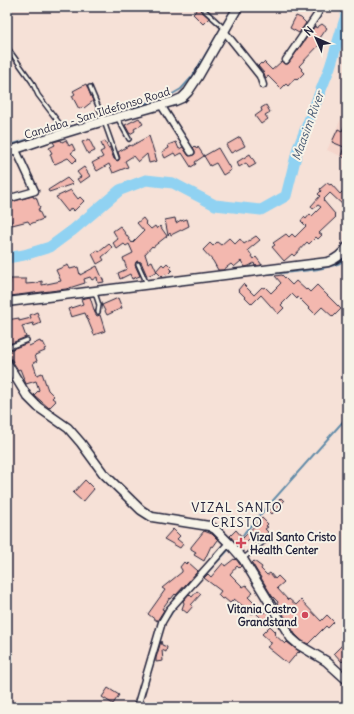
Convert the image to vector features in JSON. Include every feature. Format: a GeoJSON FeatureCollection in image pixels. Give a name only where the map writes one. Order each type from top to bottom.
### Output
{"type":"FeatureCollection","features":[{"type":"Feature","properties":{"kind":"street","name":"Candaba - San Ildefonso Road"},"geometry":{"type":"LineString","coordinates":[[7,152],[16,150],[103,117],[117,117],[182,98],[198,77],[223,28],[238,7]]}},
{"type":"Feature","properties":{"kind":"street"},"geometry":{"type":"LineString","coordinates":[[286,60],[317,16],[321,7]]}},
{"type":"Feature","properties":{"kind":"street"},"geometry":{"type":"LineString","coordinates":[[223,28],[260,76],[263,85]]}},
{"type":"Feature","properties":{"kind":"street"},"geometry":{"type":"LineString","coordinates":[[161,105],[191,152]]}},
{"type":"Feature","properties":{"kind":"street"},"geometry":{"type":"LineString","coordinates":[[7,199],[35,190],[16,150]]}},
{"type":"Feature","properties":{"kind":"street"},"geometry":{"type":"LineString","coordinates":[[7,302],[328,262],[336,260],[342,255],[347,247]]}},
{"type":"Feature","properties":{"kind":"street"},"geometry":{"type":"LineString","coordinates":[[7,362],[27,396],[38,407],[68,428],[103,473],[141,510],[152,517],[209,526],[215,529],[243,559],[291,638],[299,645],[326,661],[347,680]]}},
{"type":"Feature","properties":{"kind":"street"},"geometry":{"type":"LineString","coordinates":[[137,707],[162,622],[169,610],[229,543]]}},
{"type":"Feature","properties":{"kind":"lane"},"geometry":{"type":"LineString","coordinates":[[203,9],[223,28]]}},
{"type":"Feature","properties":{"kind":"lane"},"geometry":{"type":"LineString","coordinates":[[7,46],[32,82],[38,95],[66,131]]}},
{"type":"Feature","properties":{"kind":"lane"},"geometry":{"type":"LineString","coordinates":[[90,87],[103,117],[117,158]]}},
{"type":"Feature","properties":{"kind":"lane"},"geometry":{"type":"LineString","coordinates":[[117,117],[128,139]]}},
{"type":"Feature","properties":{"kind":"lane"},"geometry":{"type":"LineString","coordinates":[[138,264],[147,284]]}},
{"type":"Feature","properties":{"kind":"lane"},"geometry":{"type":"LineString","coordinates":[[95,291],[99,305],[98,312]]}},
{"type":"Feature","properties":{"kind":"lane"},"geometry":{"type":"LineString","coordinates":[[7,348],[27,340]]}},
{"type":"Feature","properties":{"kind":"lane"},"geometry":{"type":"LineString","coordinates":[[243,559],[268,538]]}},
{"type":"Feature","properties":{"kind":"shaded area"},"geometry":{"type":"Polygon","coordinates":[[[341,119],[347,121],[347,159],[327,150],[341,119]]]}},
{"type":"Feature","properties":{"kind":"building"},"geometry":{"type":"Polygon","coordinates":[[[197,7],[209,18],[203,24],[193,14],[197,7]]]}},
{"type":"Feature","properties":{"kind":"building"},"geometry":{"type":"Polygon","coordinates":[[[296,16],[301,18],[306,23],[299,33],[290,28],[296,16]]]}},
{"type":"Feature","properties":{"kind":"building"},"geometry":{"type":"Polygon","coordinates":[[[322,24],[327,28],[320,38],[323,41],[299,66],[304,73],[297,80],[295,78],[288,86],[286,84],[281,89],[268,76],[266,79],[264,73],[258,66],[261,63],[262,64],[264,62],[272,70],[282,61],[284,64],[288,64],[315,26],[316,28],[322,24]]]}},
{"type":"Feature","properties":{"kind":"building"},"geometry":{"type":"Polygon","coordinates":[[[86,84],[93,101],[84,108],[79,109],[72,96],[75,94],[73,91],[86,84]]]}},
{"type":"Feature","properties":{"kind":"building"},"geometry":{"type":"Polygon","coordinates":[[[266,105],[270,112],[265,115],[268,119],[261,124],[255,116],[262,111],[261,108],[266,105]]]}},
{"type":"Feature","properties":{"kind":"building"},"geometry":{"type":"Polygon","coordinates":[[[139,118],[143,124],[134,129],[135,131],[130,134],[125,125],[139,118]]]}},
{"type":"Feature","properties":{"kind":"building"},"geometry":{"type":"Polygon","coordinates":[[[347,120],[347,159],[341,156],[344,147],[332,142],[338,129],[342,131],[347,120]]]}},
{"type":"Feature","properties":{"kind":"building"},"geometry":{"type":"Polygon","coordinates":[[[149,136],[157,161],[149,163],[147,154],[138,162],[133,156],[125,161],[128,167],[113,173],[109,164],[97,171],[92,163],[103,157],[100,152],[104,150],[101,143],[105,141],[108,148],[110,147],[114,159],[118,161],[120,158],[118,152],[149,136]]]}},
{"type":"Feature","properties":{"kind":"building"},"geometry":{"type":"Polygon","coordinates":[[[240,137],[245,146],[231,153],[226,145],[240,137]]]}},
{"type":"Feature","properties":{"kind":"building"},"geometry":{"type":"Polygon","coordinates":[[[89,139],[95,151],[88,154],[82,142],[89,139]]]}},
{"type":"Feature","properties":{"kind":"building"},"geometry":{"type":"Polygon","coordinates":[[[61,140],[62,142],[66,140],[69,146],[72,144],[75,150],[71,153],[77,159],[73,163],[68,158],[55,164],[53,162],[50,154],[52,153],[49,148],[55,145],[53,142],[61,140]]]}},
{"type":"Feature","properties":{"kind":"building"},"geometry":{"type":"Polygon","coordinates":[[[176,142],[179,149],[183,147],[189,156],[195,154],[193,148],[195,146],[197,149],[198,147],[204,156],[195,162],[196,164],[191,167],[182,153],[176,156],[174,153],[165,158],[162,152],[169,148],[168,145],[176,142]]]}},
{"type":"Feature","properties":{"kind":"building"},"geometry":{"type":"Polygon","coordinates":[[[218,148],[231,170],[223,175],[216,163],[210,166],[204,156],[218,148]]]}},
{"type":"Feature","properties":{"kind":"building"},"geometry":{"type":"Polygon","coordinates":[[[250,154],[256,164],[249,168],[246,163],[239,167],[237,162],[250,154]]]}},
{"type":"Feature","properties":{"kind":"building"},"geometry":{"type":"Polygon","coordinates":[[[84,167],[90,176],[80,183],[77,179],[81,177],[77,172],[84,167]]]}},
{"type":"Feature","properties":{"kind":"building"},"geometry":{"type":"Polygon","coordinates":[[[67,178],[73,184],[49,192],[48,190],[67,178]]]}},
{"type":"Feature","properties":{"kind":"building"},"geometry":{"type":"Polygon","coordinates":[[[327,183],[330,185],[331,184],[340,194],[347,187],[347,203],[344,206],[330,193],[323,200],[336,217],[319,233],[322,235],[318,239],[316,237],[309,244],[307,242],[294,256],[292,254],[284,261],[272,247],[275,245],[273,243],[286,234],[289,237],[292,234],[295,237],[306,226],[301,221],[304,217],[306,219],[310,214],[312,216],[321,207],[318,205],[313,209],[311,206],[320,196],[318,194],[321,191],[320,189],[327,183]]]}},
{"type":"Feature","properties":{"kind":"building"},"geometry":{"type":"Polygon","coordinates":[[[71,190],[78,199],[80,197],[84,201],[74,211],[71,208],[68,212],[56,197],[71,190]]]}},
{"type":"Feature","properties":{"kind":"building"},"geometry":{"type":"Polygon","coordinates":[[[33,196],[34,198],[36,197],[40,208],[38,209],[43,219],[30,224],[28,221],[12,225],[10,218],[7,219],[7,203],[33,196]]]}},
{"type":"Feature","properties":{"kind":"building"},"geometry":{"type":"Polygon","coordinates":[[[143,218],[146,222],[145,223],[151,229],[155,226],[157,229],[160,226],[167,236],[153,247],[152,246],[145,254],[148,263],[152,261],[157,272],[147,276],[141,262],[137,261],[135,265],[140,276],[132,279],[130,274],[120,279],[118,273],[127,269],[123,258],[133,253],[129,244],[126,246],[124,244],[117,249],[113,243],[118,239],[113,231],[120,226],[132,243],[144,231],[137,223],[143,218]]]}},
{"type":"Feature","properties":{"kind":"building"},"geometry":{"type":"Polygon","coordinates":[[[175,218],[176,223],[187,219],[189,226],[168,235],[165,220],[175,218]]]}},
{"type":"Feature","properties":{"kind":"building"},"geometry":{"type":"Polygon","coordinates":[[[256,236],[260,240],[248,250],[254,259],[256,257],[262,265],[255,266],[254,263],[245,267],[241,261],[234,267],[231,264],[223,270],[218,270],[213,261],[203,250],[210,243],[213,246],[217,242],[221,245],[229,238],[235,244],[240,239],[244,244],[256,236]]]}},
{"type":"Feature","properties":{"kind":"building"},"geometry":{"type":"Polygon","coordinates":[[[109,244],[113,248],[102,257],[104,260],[97,264],[92,254],[98,250],[99,252],[109,244]]]}},
{"type":"Feature","properties":{"kind":"building"},"geometry":{"type":"Polygon","coordinates":[[[167,263],[172,270],[167,275],[165,274],[162,277],[156,271],[162,264],[164,266],[167,263]]]}},
{"type":"Feature","properties":{"kind":"building"},"geometry":{"type":"Polygon","coordinates":[[[68,265],[70,269],[78,267],[80,275],[97,266],[104,282],[98,283],[97,277],[92,280],[90,277],[84,279],[85,283],[66,289],[10,296],[10,279],[26,279],[26,284],[38,283],[42,281],[42,285],[61,281],[56,270],[68,265]]]}},
{"type":"Feature","properties":{"kind":"building"},"geometry":{"type":"Polygon","coordinates":[[[282,275],[292,285],[296,281],[310,292],[317,285],[341,309],[333,317],[322,307],[315,314],[298,297],[297,299],[292,294],[281,305],[284,308],[278,314],[261,295],[252,304],[238,290],[243,284],[254,295],[262,287],[265,287],[271,293],[281,283],[275,276],[282,275]]]}},
{"type":"Feature","properties":{"kind":"building"},"geometry":{"type":"Polygon","coordinates":[[[90,297],[95,313],[97,316],[100,315],[105,331],[94,335],[85,313],[71,317],[68,309],[83,304],[81,299],[90,297]]]}},
{"type":"Feature","properties":{"kind":"building"},"geometry":{"type":"Polygon","coordinates":[[[118,298],[122,308],[107,315],[102,305],[118,298]]]}},
{"type":"Feature","properties":{"kind":"building"},"geometry":{"type":"Polygon","coordinates":[[[37,312],[41,323],[34,326],[33,323],[22,326],[26,337],[7,345],[7,320],[19,318],[19,321],[31,318],[30,315],[37,312]]]}},
{"type":"Feature","properties":{"kind":"building"},"geometry":{"type":"Polygon","coordinates":[[[40,341],[41,343],[43,342],[46,348],[44,349],[45,351],[35,355],[37,361],[33,363],[37,375],[42,373],[48,390],[54,396],[52,398],[56,401],[49,408],[34,395],[39,390],[36,381],[26,384],[20,369],[18,370],[10,357],[7,358],[7,351],[28,343],[29,346],[40,341]]]}},
{"type":"Feature","properties":{"kind":"building"},"geometry":{"type":"Polygon","coordinates":[[[85,480],[94,489],[83,502],[73,493],[85,480]]]}},
{"type":"Feature","properties":{"kind":"building"},"geometry":{"type":"Polygon","coordinates":[[[281,498],[284,501],[272,514],[269,511],[281,498]]]}},
{"type":"Feature","properties":{"kind":"building"},"geometry":{"type":"Polygon","coordinates":[[[262,518],[268,524],[266,526],[268,527],[265,529],[268,532],[256,544],[250,538],[240,548],[230,536],[236,530],[243,538],[262,518]]]}},
{"type":"Feature","properties":{"kind":"building"},"geometry":{"type":"Polygon","coordinates":[[[173,529],[180,536],[177,539],[183,544],[180,548],[164,539],[173,529]]]}},
{"type":"Feature","properties":{"kind":"building"},"geometry":{"type":"Polygon","coordinates":[[[204,531],[212,534],[218,540],[213,547],[211,546],[204,561],[194,555],[196,552],[191,549],[191,547],[204,531]]]}},
{"type":"Feature","properties":{"kind":"building"},"geometry":{"type":"Polygon","coordinates":[[[236,559],[241,566],[239,568],[237,566],[230,574],[243,587],[246,585],[253,593],[248,597],[264,613],[267,610],[273,619],[267,624],[255,612],[252,614],[234,599],[230,603],[224,598],[222,599],[218,595],[221,591],[204,578],[208,574],[211,577],[223,563],[225,566],[236,559]]]}},
{"type":"Feature","properties":{"kind":"building"},"geometry":{"type":"Polygon","coordinates":[[[254,561],[262,567],[261,569],[267,575],[270,573],[275,579],[278,576],[284,582],[277,588],[288,600],[289,599],[296,605],[301,600],[321,621],[327,615],[334,622],[328,628],[326,626],[308,644],[302,641],[295,634],[277,604],[278,602],[272,596],[252,563],[254,561]]]}},
{"type":"Feature","properties":{"kind":"building"},"geometry":{"type":"Polygon","coordinates":[[[184,562],[186,564],[188,562],[198,571],[176,595],[175,594],[171,599],[170,598],[162,609],[164,610],[157,621],[148,614],[165,590],[162,588],[182,572],[180,567],[184,562]]]}},
{"type":"Feature","properties":{"kind":"building"},"geometry":{"type":"Polygon","coordinates":[[[197,591],[201,594],[191,605],[193,606],[187,613],[182,609],[184,603],[183,601],[189,594],[192,597],[197,591]]]}},
{"type":"Feature","properties":{"kind":"building"},"geometry":{"type":"Polygon","coordinates":[[[270,626],[276,632],[274,634],[285,644],[287,642],[300,652],[298,652],[288,664],[267,647],[271,644],[271,642],[262,634],[270,626]]]}},
{"type":"Feature","properties":{"kind":"building"},"geometry":{"type":"Polygon","coordinates":[[[161,641],[162,645],[167,647],[166,652],[162,650],[163,661],[156,662],[156,658],[161,641]]]}},
{"type":"Feature","properties":{"kind":"building"},"geometry":{"type":"Polygon","coordinates":[[[342,645],[347,650],[347,657],[342,662],[334,653],[342,645]]]}},
{"type":"Feature","properties":{"kind":"building"},"geometry":{"type":"Polygon","coordinates":[[[108,688],[119,695],[113,704],[102,697],[108,688]]]}},
{"type":"Feature","properties":{"kind":"waterway","name":"Maasim River"},"geometry":{"type":"LineString","coordinates":[[7,258],[24,255],[50,247],[73,230],[120,190],[146,180],[173,183],[215,205],[261,210],[286,196],[298,148],[330,67],[347,12]]}},
{"type":"Feature","properties":{"kind":"waterway"},"geometry":{"type":"LineString","coordinates":[[7,146],[169,96],[181,89],[192,77],[226,20]]}},
{"type":"Feature","properties":{"kind":"waterway"},"geometry":{"type":"LineString","coordinates":[[252,275],[297,272],[321,268],[340,263],[347,256]]}},
{"type":"Feature","properties":{"kind":"waterway"},"geometry":{"type":"LineString","coordinates":[[241,538],[347,417]]}},
{"type":"Feature","properties":{"kind":"waterway"},"geometry":{"type":"LineString","coordinates":[[204,576],[231,547]]}},
{"type":"Feature","properties":{"kind":"waterway"},"geometry":{"type":"LineString","coordinates":[[169,617],[174,609]]}},
{"type":"Feature","properties":{"kind":"place","name":"Vizal Santo Cristo Health Center"},"geometry":{"type":"Point","coordinates":[241,543]}},
{"type":"Feature","properties":{"kind":"place","name":"Vitania Castro Grandstand"},"geometry":{"type":"Point","coordinates":[305,615]}},
{"type":"Feature","properties":{"kind":"district","name":"VIZAL SANTO CRISTO"},"geometry":{"type":"Point","coordinates":[237,514]}}]}
